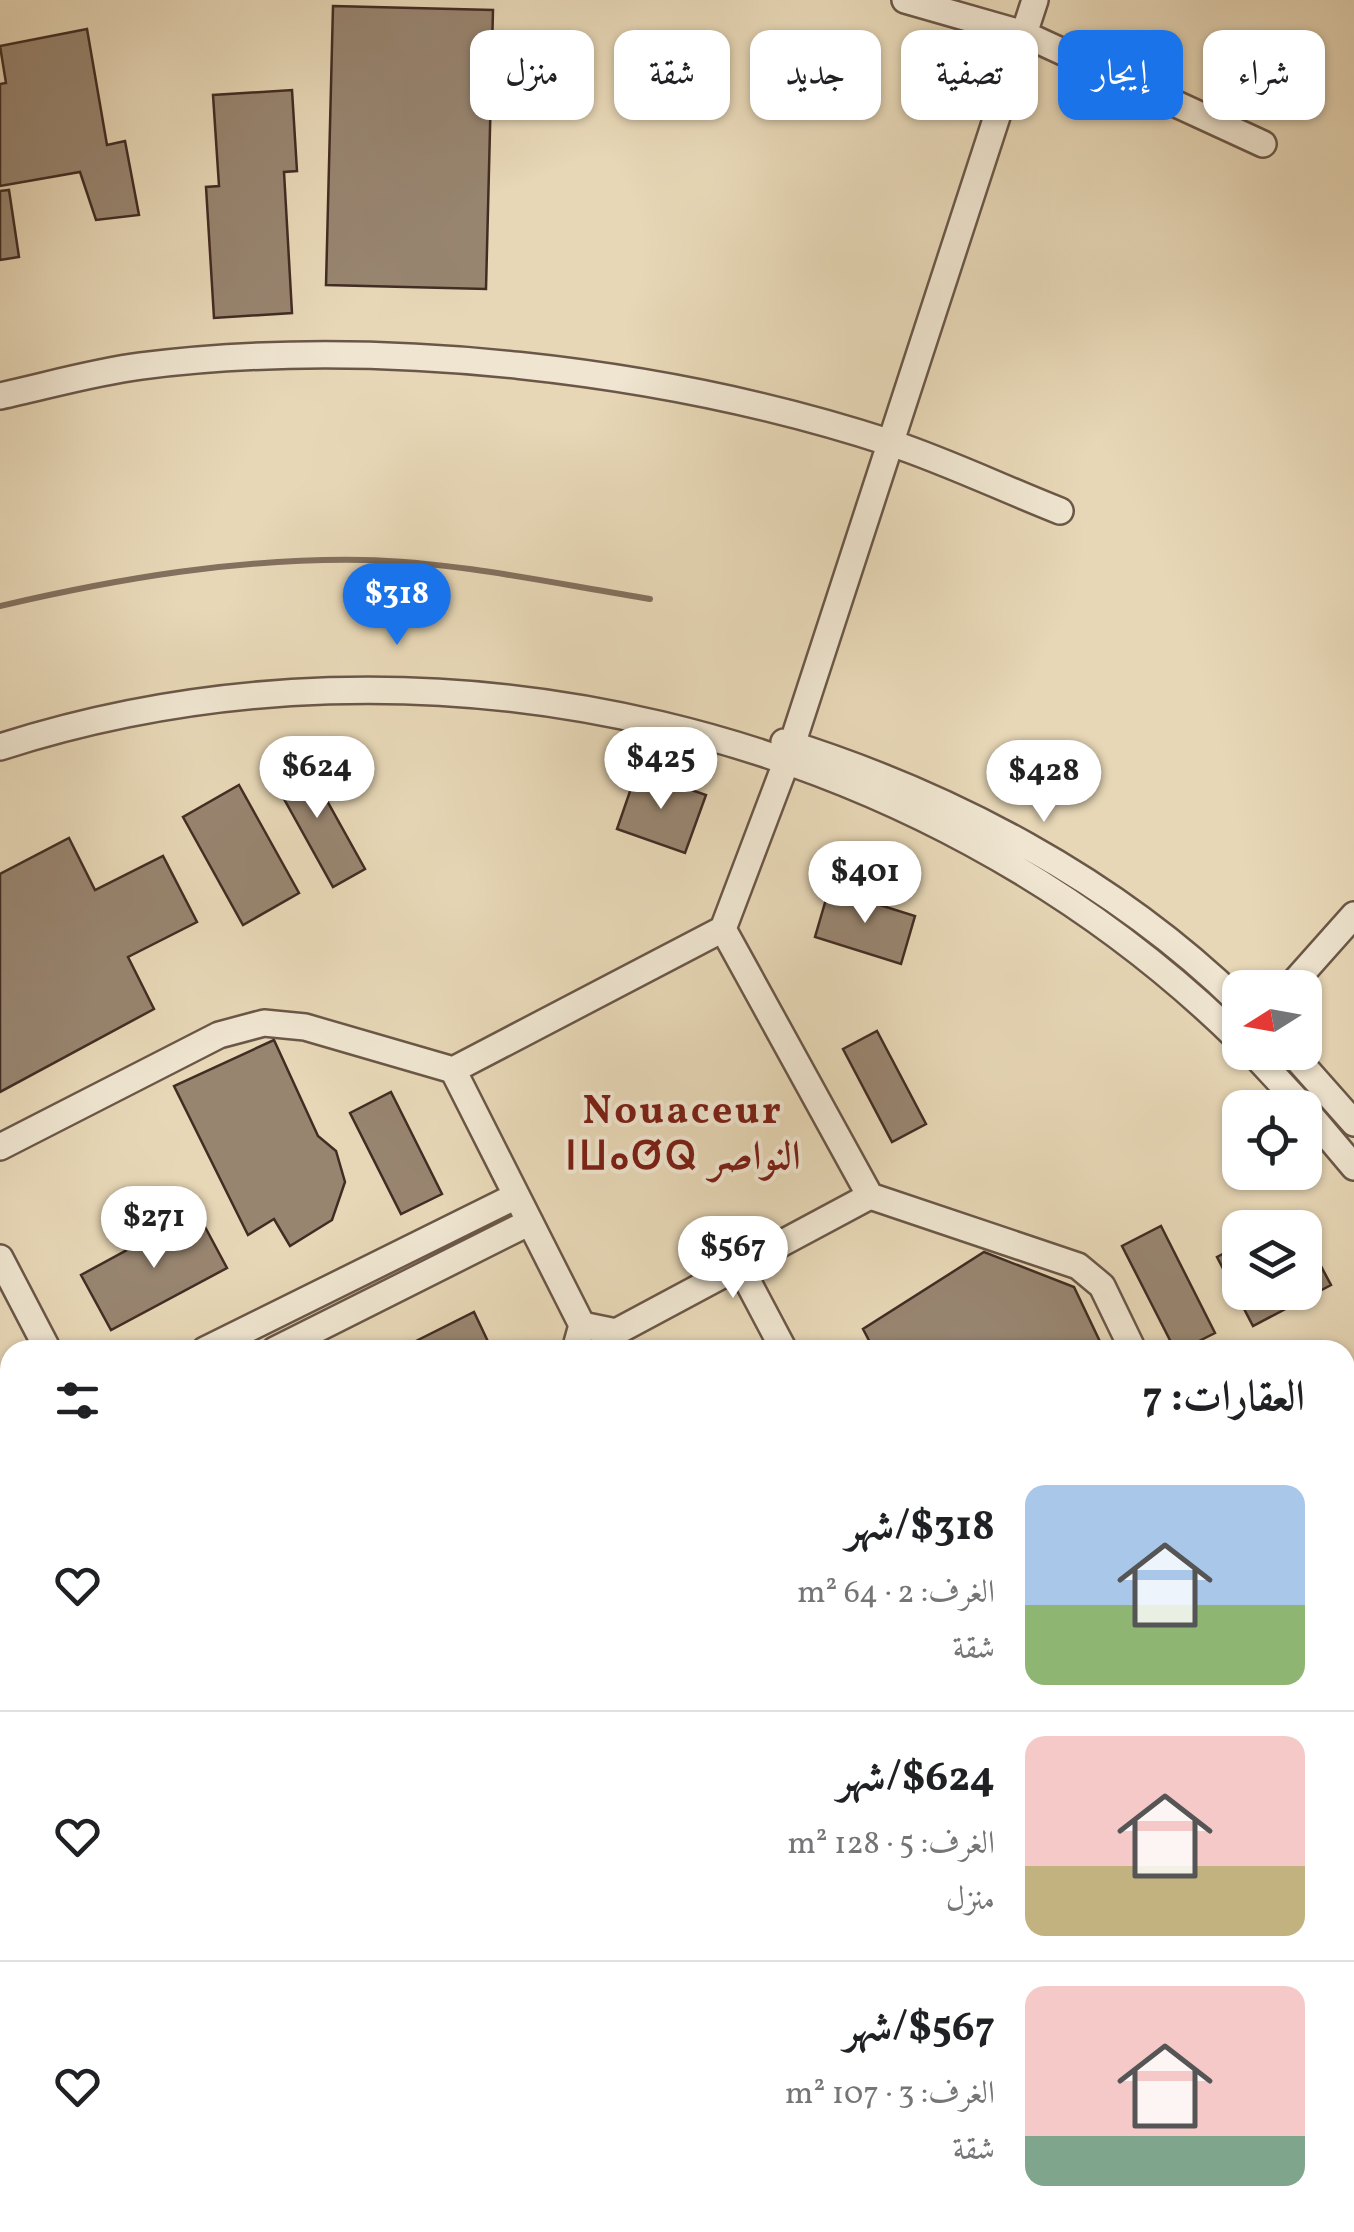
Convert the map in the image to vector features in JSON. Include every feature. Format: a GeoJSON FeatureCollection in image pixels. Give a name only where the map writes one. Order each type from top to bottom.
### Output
{"type":"FeatureCollection","features":[{"type":"Feature","properties":{"kind":"street"},"geometry":{"type":"LineString","coordinates":[[905,0],[1010,30]]}},
{"type":"Feature","properties":{"kind":"street"},"geometry":{"type":"LineString","coordinates":[[1025,30],[1035,0]]}},
{"type":"Feature","properties":{"kind":"street"},"geometry":{"type":"LineString","coordinates":[[1038,40],[1263,144]]}},
{"type":"Feature","properties":{"kind":"street"},"geometry":{"type":"LineString","coordinates":[[0,1147],[219,1036],[264,1023],[304,1027],[453,1070],[723,929],[789,752],[996,120]]}},
{"type":"Feature","properties":{"kind":"street"},"geometry":{"type":"LineString","coordinates":[[0,396],[138,366],[261,356],[392,359],[630,380],[748,405],[891,444],[1060,511]]}},
{"type":"Feature","properties":{"kind":"street"},"geometry":{"type":"LineString","coordinates":[[0,730],[253,680],[362,682],[506,697],[648,720],[789,752],[914,790],[1012,838],[1165,938],[1222,987]]}},
{"type":"Feature","properties":{"kind":"street"},"geometry":{"type":"LineString","coordinates":[[0,747],[147,703]]}},
{"type":"Feature","properties":{"kind":"street"},"geometry":{"type":"LineString","coordinates":[[789,752],[1000,859],[1149,960],[1222,1025]]}},
{"type":"Feature","properties":{"kind":"street"},"geometry":{"type":"LineString","coordinates":[[1305,970],[1354,915]]}},
{"type":"Feature","properties":{"kind":"street"},"geometry":{"type":"LineString","coordinates":[[723,929],[870,1196],[1078,1266],[1102,1286],[1128,1340]]}},
{"type":"Feature","properties":{"kind":"street"},"geometry":{"type":"LineString","coordinates":[[453,1070],[530,1222],[578,1338]]}},
{"type":"Feature","properties":{"kind":"street"},"geometry":{"type":"LineString","coordinates":[[1269,1070],[1287,1090]]}},
{"type":"Feature","properties":{"kind":"street"},"geometry":{"type":"LineString","coordinates":[[1307,1070],[1354,1123]]}},
{"type":"Feature","properties":{"kind":"street"},"geometry":{"type":"LineString","coordinates":[[1322,1130],[1354,1168]]}},
{"type":"Feature","properties":{"kind":"street"},"geometry":{"type":"LineString","coordinates":[[226,1340],[516,1196]]}},
{"type":"Feature","properties":{"kind":"street"},"geometry":{"type":"LineString","coordinates":[[616,1340],[740,1266],[870,1196]]}},
{"type":"Feature","properties":{"kind":"street"},"geometry":{"type":"LineString","coordinates":[[295,1340],[530,1222]]}},
{"type":"Feature","properties":{"kind":"street"},"geometry":{"type":"LineString","coordinates":[[0,1258],[43,1340]]}},
{"type":"Feature","properties":{"kind":"street"},"geometry":{"type":"LineString","coordinates":[[740,1266],[779,1340]]}},
{"type":"Feature","properties":{"kind":"building"},"geometry":{"type":"Polygon","coordinates":[[[333,6],[493,10],[492,30],[470,30],[470,120],[490,120],[486,289],[326,285],[333,6]]]}},
{"type":"Feature","properties":{"kind":"building"},"geometry":{"type":"Polygon","coordinates":[[[87,29],[107,145],[125,141],[139,215],[96,220],[80,172],[0,186],[0,84],[6,83],[0,46],[87,29]]]}},
{"type":"Feature","properties":{"kind":"building"},"geometry":{"type":"Polygon","coordinates":[[[292,90],[297,171],[284,172],[292,313],[214,318],[206,187],[219,186],[213,95],[292,90]]]}},
{"type":"Feature","properties":{"kind":"building"},"geometry":{"type":"Polygon","coordinates":[[[9,190],[19,257],[0,260],[0,191],[9,190]]]}},
{"type":"Feature","properties":{"kind":"building"},"geometry":{"type":"Polygon","coordinates":[[[301,754],[365,869],[333,887],[269,772],[301,754]]]}},
{"type":"Feature","properties":{"kind":"building"},"geometry":{"type":"Polygon","coordinates":[[[637,771],[706,795],[685,853],[617,829],[637,771]]]}},
{"type":"Feature","properties":{"kind":"building"},"geometry":{"type":"Polygon","coordinates":[[[239,785],[299,893],[243,925],[183,817],[239,785]]]}},
{"type":"Feature","properties":{"kind":"building"},"geometry":{"type":"Polygon","coordinates":[[[69,838],[95,890],[163,856],[197,922],[128,957],[154,1009],[0,1092],[0,874],[69,838]]]}},
{"type":"Feature","properties":{"kind":"building"},"geometry":{"type":"Polygon","coordinates":[[[829,889],[915,916],[901,964],[815,937],[829,889]]]}},
{"type":"Feature","properties":{"kind":"building"},"geometry":{"type":"Polygon","coordinates":[[[877,1031],[926,1124],[892,1142],[843,1049],[877,1031]]]}},
{"type":"Feature","properties":{"kind":"building"},"geometry":{"type":"Polygon","coordinates":[[[274,1040],[318,1136],[336,1151],[345,1182],[332,1220],[290,1246],[274,1219],[248,1235],[174,1086],[274,1040]]]}},
{"type":"Feature","properties":{"kind":"building"},"geometry":{"type":"Polygon","coordinates":[[[391,1092],[442,1194],[401,1214],[350,1113],[391,1092]]]}},
{"type":"Feature","properties":{"kind":"building"},"geometry":{"type":"Polygon","coordinates":[[[197,1212],[227,1268],[111,1330],[81,1275],[197,1212]]]}},
{"type":"Feature","properties":{"kind":"building"},"geometry":{"type":"Polygon","coordinates":[[[1161,1226],[1215,1333],[1201,1340],[1170,1340],[1122,1246],[1161,1226]]]}},
{"type":"Feature","properties":{"kind":"building"},"geometry":{"type":"Polygon","coordinates":[[[984,1252],[1074,1287],[1099,1340],[869,1340],[863,1329],[984,1252]]]}},
{"type":"Feature","properties":{"kind":"building"},"geometry":{"type":"Polygon","coordinates":[[[1322,1268],[1331,1285],[1322,1290],[1322,1268]]]}},
{"type":"Feature","properties":{"kind":"building"},"geometry":{"type":"Polygon","coordinates":[[[1245,1310],[1283,1310],[1253,1326],[1245,1310]]]}},
{"type":"Feature","properties":{"kind":"building"},"geometry":{"type":"Polygon","coordinates":[[[474,1312],[487,1340],[418,1340],[474,1312]]]}},
{"type":"Feature","properties":{"kind":"waterway"},"geometry":{"type":"LineString","coordinates":[[0,606],[180,572],[317,560],[435,565],[650,599]]}},
{"type":"Feature","properties":{"kind":"district","name":"Nouaceur ⵏⵡⴰⵚⵕ النواصر"},"geometry":{"type":"Point","coordinates":[683,1136]}}]}
